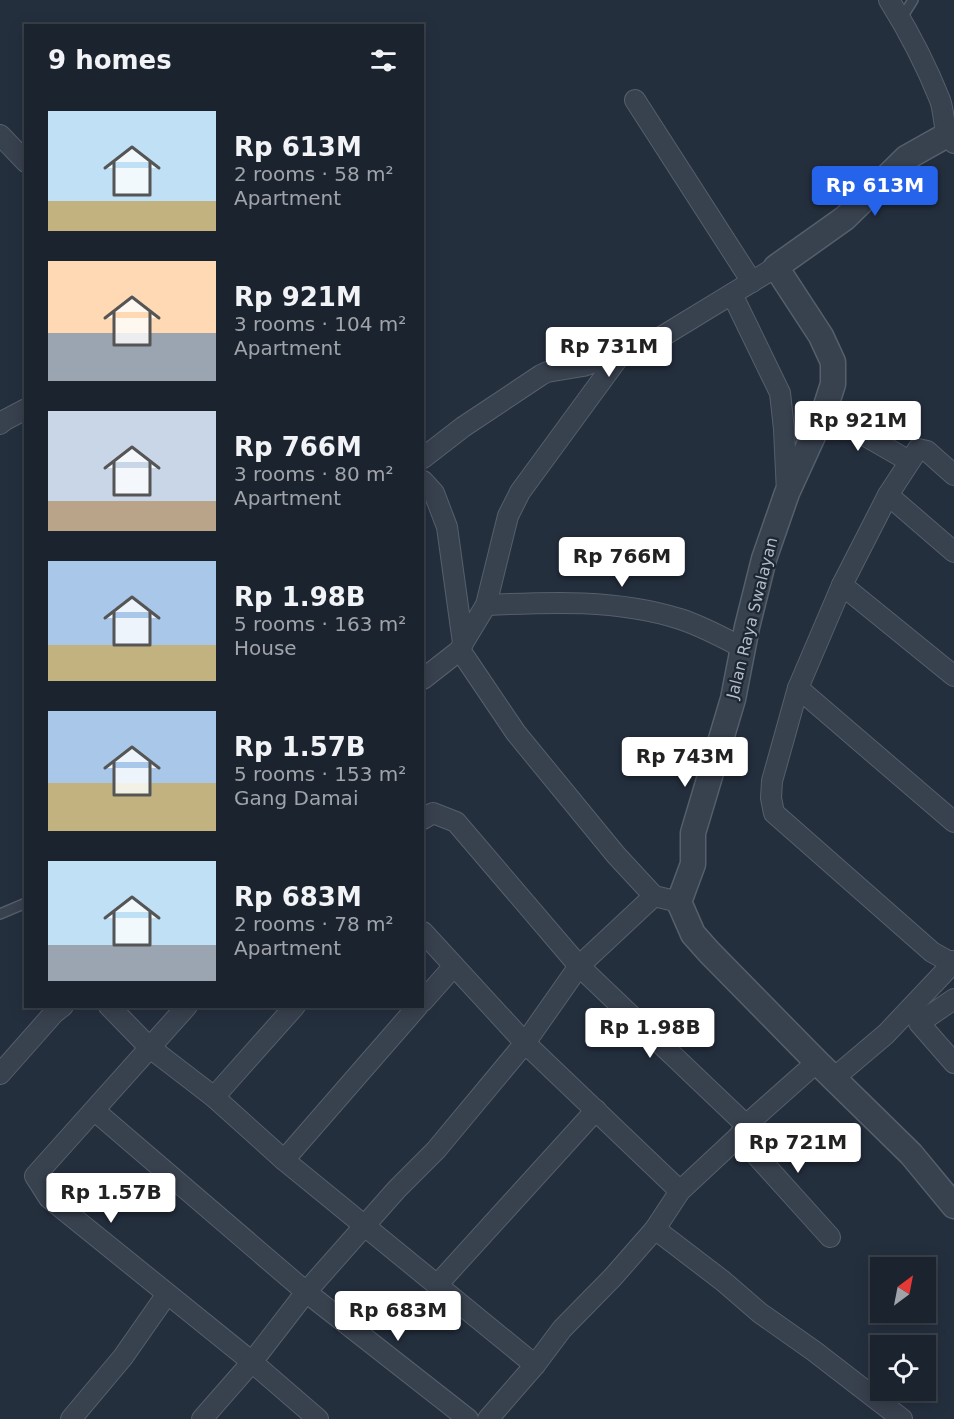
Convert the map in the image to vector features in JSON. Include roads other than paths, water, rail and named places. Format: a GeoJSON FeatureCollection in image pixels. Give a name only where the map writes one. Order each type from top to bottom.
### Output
{"type":"FeatureCollection","features":[{"type":"Feature","properties":{"kind":"street"},"geometry":{"type":"LineString","coordinates":[[424,457],[463,427],[541,375],[583,366],[653,342],[752,282],[845,218],[906,158],[951,136],[941,103],[920,53],[889,0]]}},
{"type":"Feature","properties":{"kind":"street"},"geometry":{"type":"LineString","coordinates":[[635,100],[752,282]]}},
{"type":"Feature","properties":{"kind":"street"},"geometry":{"type":"LineString","coordinates":[[0,135],[24,160]]}},
{"type":"Feature","properties":{"kind":"street","name":"Jalan Raya Swalayan"},"geometry":{"type":"LineString","coordinates":[[679,902],[693,864],[693,834],[733,699],[764,559],[787,493],[824,412],[833,384],[833,362],[821,336],[776,267]]}},
{"type":"Feature","properties":{"kind":"street"},"geometry":{"type":"LineString","coordinates":[[732,294],[780,393],[787,493]]}},
{"type":"Feature","properties":{"kind":"street"},"geometry":{"type":"LineString","coordinates":[[424,678],[461,647],[486,605],[504,531],[520,492],[621,354]]}},
{"type":"Feature","properties":{"kind":"street"},"geometry":{"type":"LineString","coordinates":[[0,424],[24,410]]}},
{"type":"Feature","properties":{"kind":"street"},"geometry":{"type":"LineString","coordinates":[[824,412],[909,460]]}},
{"type":"Feature","properties":{"kind":"street"},"geometry":{"type":"LineString","coordinates":[[954,474],[923,450],[916,451],[888,495],[842,585],[798,688],[772,781],[771,798],[774,813],[932,952],[948,961],[954,961]]}},
{"type":"Feature","properties":{"kind":"street"},"geometry":{"type":"LineString","coordinates":[[424,482],[434,493],[447,527],[461,647],[516,733],[616,855],[654,896],[679,902],[693,934],[825,1070],[911,1154],[954,1206]]}},
{"type":"Feature","properties":{"kind":"street"},"geometry":{"type":"LineString","coordinates":[[888,495],[954,552]]}},
{"type":"Feature","properties":{"kind":"street"},"geometry":{"type":"LineString","coordinates":[[842,585],[954,676]]}},
{"type":"Feature","properties":{"kind":"street"},"geometry":{"type":"LineString","coordinates":[[486,605],[594,603],[638,610],[686,621],[743,648]]}},
{"type":"Feature","properties":{"kind":"street"},"geometry":{"type":"LineString","coordinates":[[798,688],[954,822]]}},
{"type":"Feature","properties":{"kind":"street"},"geometry":{"type":"LineString","coordinates":[[424,818],[433,813],[456,822],[579,966],[742,1130],[830,1238]]}},
{"type":"Feature","properties":{"kind":"street"},"geometry":{"type":"LineString","coordinates":[[202,1419],[252,1362],[306,1292],[397,1189],[436,1150],[525,1043],[579,966],[654,896]]}},
{"type":"Feature","properties":{"kind":"street"},"geometry":{"type":"LineString","coordinates":[[424,933],[525,1043],[680,1191]]}},
{"type":"Feature","properties":{"kind":"street"},"geometry":{"type":"LineString","coordinates":[[488,1419],[536,1365],[561,1329],[613,1277],[655,1229],[680,1191],[742,1130],[825,1070],[886,1034],[954,961]]}},
{"type":"Feature","properties":{"kind":"street"},"geometry":{"type":"LineString","coordinates":[[424,1000],[454,966]]}},
{"type":"Feature","properties":{"kind":"street"},"geometry":{"type":"LineString","coordinates":[[954,999],[919,1023],[954,1063]]}},
{"type":"Feature","properties":{"kind":"street"},"geometry":{"type":"LineString","coordinates":[[0,1074],[60,1008]]}},
{"type":"Feature","properties":{"kind":"street"},"geometry":{"type":"LineString","coordinates":[[111,1008],[149,1047],[214,1096],[284,1160],[536,1365]]}},
{"type":"Feature","properties":{"kind":"street"},"geometry":{"type":"LineString","coordinates":[[186,1008],[35,1176],[49,1198],[252,1362],[318,1419]]}},
{"type":"Feature","properties":{"kind":"street"},"geometry":{"type":"LineString","coordinates":[[214,1096],[293,1008]]}},
{"type":"Feature","properties":{"kind":"street"},"geometry":{"type":"LineString","coordinates":[[284,1160],[416,1008]]}},
{"type":"Feature","properties":{"kind":"street"},"geometry":{"type":"LineString","coordinates":[[437,1286],[596,1110]]}},
{"type":"Feature","properties":{"kind":"street"},"geometry":{"type":"LineString","coordinates":[[95,1111],[306,1292],[468,1419]]}},
{"type":"Feature","properties":{"kind":"street"},"geometry":{"type":"LineString","coordinates":[[655,1229],[723,1281],[760,1313],[814,1351],[902,1419]]}},
{"type":"Feature","properties":{"kind":"street"},"geometry":{"type":"LineString","coordinates":[[71,1419],[123,1357],[167,1294]]}},
{"type":"Feature","properties":{"kind":"lane"},"geometry":{"type":"LineString","coordinates":[[901,19],[913,0]]}},
{"type":"Feature","properties":{"kind":"lane"},"geometry":{"type":"LineString","coordinates":[[0,914],[24,904]]}}]}
